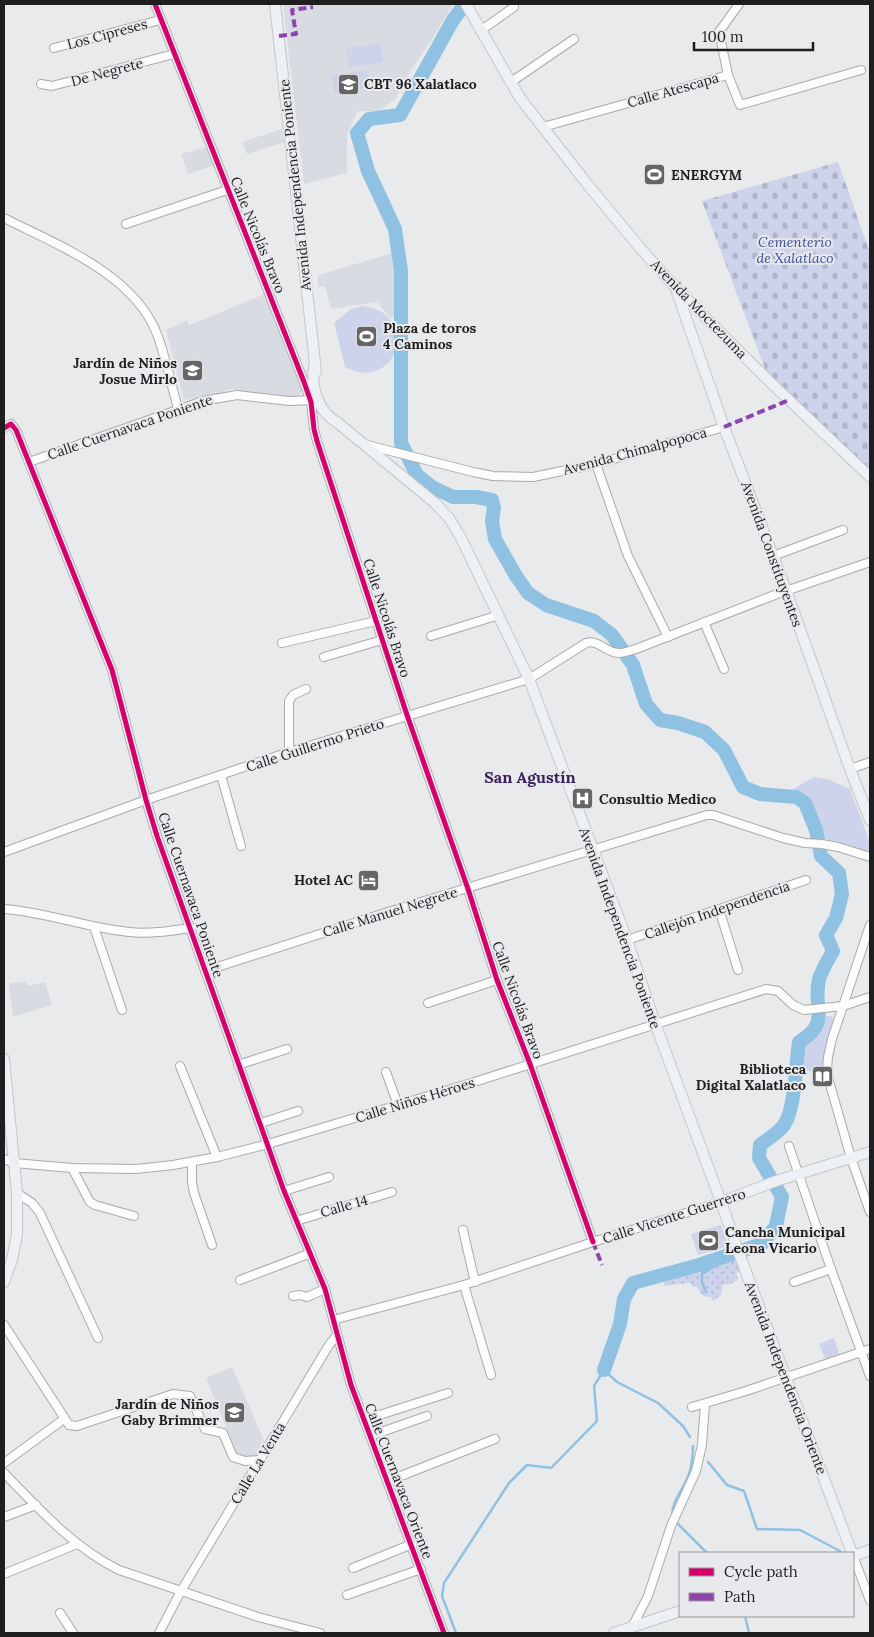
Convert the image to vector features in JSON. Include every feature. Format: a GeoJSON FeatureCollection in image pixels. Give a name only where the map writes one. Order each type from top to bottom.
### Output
{"type":"FeatureCollection","features":[{"type":"Feature","properties":{"kind":"main road","name":"Avenida Independencia Poniente"},"geometry":{"type":"LineString","coordinates":[[275,4],[314,367],[315,401],[329,418],[338,423],[435,503],[448,518],[468,552],[529,679],[627,940],[655,1023],[721,1202]]}},
{"type":"Feature","properties":{"kind":"main road","name":"Avenida Moctezuma"},"geometry":{"type":"LineString","coordinates":[[466,5],[520,98],[588,185],[676,288],[768,380],[870,477]]}},
{"type":"Feature","properties":{"kind":"main road","name":"Avenida Constituyentes"},"geometry":{"type":"LineString","coordinates":[[676,288],[724,427],[870,820]]}},
{"type":"Feature","properties":{"kind":"main road","name":"Avenida Independencia Poniente"},"geometry":{"type":"LineString","coordinates":[[314,367],[324,397],[338,423]]}},
{"type":"Feature","properties":{"kind":"main road"},"geometry":{"type":"LineString","coordinates":[[4,1059],[17,1193],[17,1234],[8,1257],[4,1282]]}},
{"type":"Feature","properties":{"kind":"main road","name":"Calle Vicente Guerrero"},"geometry":{"type":"LineString","coordinates":[[721,1202],[764,1185],[870,1152]]}},
{"type":"Feature","properties":{"kind":"main road","name":"Avenida Independencia Oriente"},"geometry":{"type":"LineString","coordinates":[[721,1202],[852,1552]]}},
{"type":"Feature","properties":{"kind":"main road"},"geometry":{"type":"LineString","coordinates":[[854,1555],[870,1550]]}},
{"type":"Feature","properties":{"kind":"main road"},"geometry":{"type":"LineString","coordinates":[[614,1633],[679,1611]]}},
{"type":"Feature","properties":{"kind":"street","name":"Calle Nicolás Bravo"},"geometry":{"type":"LineString","coordinates":[[155,4],[228,190],[315,401],[316,441],[382,640],[468,889],[497,980],[530,1064],[594,1242]]}},
{"type":"Feature","properties":{"kind":"street","name":"Calle Atescapa"},"geometry":{"type":"LineString","coordinates":[[543,126],[728,75],[719,32],[739,4]]}},
{"type":"Feature","properties":{"kind":"street"},"geometry":{"type":"LineString","coordinates":[[480,31],[514,7]]}},
{"type":"Feature","properties":{"kind":"street","name":"Los Cipreses"},"geometry":{"type":"LineString","coordinates":[[54,48],[160,20]]}},
{"type":"Feature","properties":{"kind":"street"},"geometry":{"type":"LineString","coordinates":[[511,82],[574,39]]}},
{"type":"Feature","properties":{"kind":"street","name":"De Negrete"},"geometry":{"type":"LineString","coordinates":[[41,84],[52,86],[174,54]]}},
{"type":"Feature","properties":{"kind":"street"},"geometry":{"type":"LineString","coordinates":[[728,75],[740,105],[860,70]]}},
{"type":"Feature","properties":{"kind":"street"},"geometry":{"type":"LineString","coordinates":[[126,224],[228,190]]}},
{"type":"Feature","properties":{"kind":"street"},"geometry":{"type":"LineString","coordinates":[[4,218],[87,261],[131,294],[145,313],[156,334],[178,408]]}},
{"type":"Feature","properties":{"kind":"street","name":"Calle Cuernavaca Poniente"},"geometry":{"type":"LineString","coordinates":[[315,401],[289,401],[238,395],[203,401],[178,408],[29,462],[112,670],[146,800],[284,1191],[325,1290],[337,1335]]}},
{"type":"Feature","properties":{"kind":"street"},"geometry":{"type":"LineString","coordinates":[[4,428],[11,424],[14,426],[29,462]]}},
{"type":"Feature","properties":{"kind":"street","name":"Avenida Chimalpopoca"},"geometry":{"type":"LineString","coordinates":[[363,444],[473,472],[509,477],[533,477],[596,464],[724,427]]}},
{"type":"Feature","properties":{"kind":"street"},"geometry":{"type":"LineString","coordinates":[[596,464],[628,556],[668,636],[786,590],[870,562]]}},
{"type":"Feature","properties":{"kind":"street"},"geometry":{"type":"LineString","coordinates":[[773,556],[844,530]]}},
{"type":"Feature","properties":{"kind":"street"},"geometry":{"type":"LineString","coordinates":[[431,636],[499,615]]}},
{"type":"Feature","properties":{"kind":"street"},"geometry":{"type":"LineString","coordinates":[[282,643],[376,621]]}},
{"type":"Feature","properties":{"kind":"street"},"geometry":{"type":"LineString","coordinates":[[704,622],[724,669]]}},
{"type":"Feature","properties":{"kind":"street","name":"Calle Guillermo Prieto"},"geometry":{"type":"LineString","coordinates":[[4,852],[146,800],[289,752],[529,679],[591,642],[612,652],[621,653],[668,636]]}},
{"type":"Feature","properties":{"kind":"street"},"geometry":{"type":"LineString","coordinates":[[324,657],[382,640]]}},
{"type":"Feature","properties":{"kind":"street"},"geometry":{"type":"LineString","coordinates":[[289,752],[289,701],[293,694],[306,689]]}},
{"type":"Feature","properties":{"kind":"street"},"geometry":{"type":"LineString","coordinates":[[850,769],[870,762]]}},
{"type":"Feature","properties":{"kind":"street"},"geometry":{"type":"LineString","coordinates":[[221,775],[241,846]]}},
{"type":"Feature","properties":{"kind":"street","name":"Calle Manuel Negrete"},"geometry":{"type":"LineString","coordinates":[[205,971],[388,912],[707,815],[805,844],[822,844],[870,857]]}},
{"type":"Feature","properties":{"kind":"street","name":"Callejón Independencia"},"geometry":{"type":"LineString","coordinates":[[627,940],[806,880]]}},
{"type":"Feature","properties":{"kind":"street"},"geometry":{"type":"LineString","coordinates":[[4,909],[26,910],[94,927],[127,932],[154,933],[191,928]]}},
{"type":"Feature","properties":{"kind":"street"},"geometry":{"type":"LineString","coordinates":[[720,909],[738,970]]}},
{"type":"Feature","properties":{"kind":"street"},"geometry":{"type":"LineString","coordinates":[[870,924],[832,1039],[827,1069],[828,1081],[851,1158],[870,1212]]}},
{"type":"Feature","properties":{"kind":"street"},"geometry":{"type":"LineString","coordinates":[[94,927],[122,1010]]}},
{"type":"Feature","properties":{"kind":"street"},"geometry":{"type":"LineString","coordinates":[[428,1003],[497,980]]}},
{"type":"Feature","properties":{"kind":"street","name":"Calle Niños Héroes"},"geometry":{"type":"LineString","coordinates":[[4,1159],[14,1163],[72,1168],[136,1169],[192,1162],[268,1144],[770,989],[781,993],[798,1008],[811,1009],[843,1006]]}},
{"type":"Feature","properties":{"kind":"street"},"geometry":{"type":"LineString","coordinates":[[843,1006],[870,997]]}},
{"type":"Feature","properties":{"kind":"street"},"geometry":{"type":"LineString","coordinates":[[238,1064],[287,1048]]}},
{"type":"Feature","properties":{"kind":"street"},"geometry":{"type":"LineString","coordinates":[[180,1066],[217,1157]]}},
{"type":"Feature","properties":{"kind":"street"},"geometry":{"type":"LineString","coordinates":[[386,1072],[398,1105]]}},
{"type":"Feature","properties":{"kind":"street"},"geometry":{"type":"LineString","coordinates":[[261,1123],[298,1111]]}},
{"type":"Feature","properties":{"kind":"street"},"geometry":{"type":"LineString","coordinates":[[789,1146],[870,1376]]}},
{"type":"Feature","properties":{"kind":"street"},"geometry":{"type":"LineString","coordinates":[[192,1162],[194,1193],[212,1245]]}},
{"type":"Feature","properties":{"kind":"street"},"geometry":{"type":"LineString","coordinates":[[72,1168],[90,1202],[134,1216]]}},
{"type":"Feature","properties":{"kind":"street"},"geometry":{"type":"LineString","coordinates":[[284,1191],[329,1177]]}},
{"type":"Feature","properties":{"kind":"street","name":"Calle 14"},"geometry":{"type":"LineString","coordinates":[[296,1221],[392,1192]]}},
{"type":"Feature","properties":{"kind":"street"},"geometry":{"type":"LineString","coordinates":[[17,1193],[32,1203],[40,1213],[98,1338]]}},
{"type":"Feature","properties":{"kind":"street","name":"Calle Vicente Guerrero"},"geometry":{"type":"LineString","coordinates":[[333,1320],[464,1286],[721,1202]]}},
{"type":"Feature","properties":{"kind":"street"},"geometry":{"type":"LineString","coordinates":[[463,1230],[475,1282]]}},
{"type":"Feature","properties":{"kind":"street"},"geometry":{"type":"LineString","coordinates":[[240,1280],[311,1253]]}},
{"type":"Feature","properties":{"kind":"street"},"geometry":{"type":"LineString","coordinates":[[794,1282],[831,1269]]}},
{"type":"Feature","properties":{"kind":"street"},"geometry":{"type":"LineString","coordinates":[[464,1286],[491,1375]]}},
{"type":"Feature","properties":{"kind":"street"},"geometry":{"type":"LineString","coordinates":[[293,1296],[297,1294],[307,1297],[325,1290]]}},
{"type":"Feature","properties":{"kind":"street"},"geometry":{"type":"LineString","coordinates":[[4,1325],[69,1425],[78,1426],[173,1394],[182,1394],[190,1396],[205,1429],[222,1433],[225,1436],[233,1457],[245,1461],[260,1460]]}},
{"type":"Feature","properties":{"kind":"street","name":"Calle Cuernavaca Oriente"},"geometry":{"type":"LineString","coordinates":[[337,1335],[351,1385],[444,1633]]}},
{"type":"Feature","properties":{"kind":"street","name":"Calle La Venta"},"geometry":{"type":"LineString","coordinates":[[159,1633],[181,1591],[329,1345],[337,1335]]}},
{"type":"Feature","properties":{"kind":"street"},"geometry":{"type":"LineString","coordinates":[[692,1407],[870,1350]]}},
{"type":"Feature","properties":{"kind":"street"},"geometry":{"type":"LineString","coordinates":[[364,1420],[448,1393]]}},
{"type":"Feature","properties":{"kind":"street"},"geometry":{"type":"LineString","coordinates":[[632,1627],[648,1596],[672,1526],[696,1471],[702,1445],[706,1404]]}},
{"type":"Feature","properties":{"kind":"street"},"geometry":{"type":"LineString","coordinates":[[370,1436],[427,1416]]}},
{"type":"Feature","properties":{"kind":"street"},"geometry":{"type":"LineString","coordinates":[[4,1463],[64,1419]]}},
{"type":"Feature","properties":{"kind":"street"},"geometry":{"type":"LineString","coordinates":[[388,1481],[494,1440]]}},
{"type":"Feature","properties":{"kind":"street"},"geometry":{"type":"LineString","coordinates":[[4,1473],[77,1544],[119,1570],[258,1617],[320,1633]]}},
{"type":"Feature","properties":{"kind":"street"},"geometry":{"type":"LineString","coordinates":[[4,1517],[36,1505]]}},
{"type":"Feature","properties":{"kind":"street"},"geometry":{"type":"LineString","coordinates":[[4,1574],[77,1544]]}},
{"type":"Feature","properties":{"kind":"street"},"geometry":{"type":"LineString","coordinates":[[353,1568],[412,1544]]}},
{"type":"Feature","properties":{"kind":"street","name":"Avenida Independencia Oriente"},"geometry":{"type":"LineString","coordinates":[[854,1558],[870,1600]]}},
{"type":"Feature","properties":{"kind":"street"},"geometry":{"type":"LineString","coordinates":[[347,1595],[421,1569]]}},
{"type":"Feature","properties":{"kind":"street"},"geometry":{"type":"LineString","coordinates":[[60,1613],[74,1633]]}},
{"type":"Feature","properties":{"kind":"shaded area","name":"CBT 96 Xalatlaco"},"geometry":{"type":"Polygon","coordinates":[[[283,4],[453,4],[411,70],[396,98],[380,111],[358,111],[347,135],[347,173],[304,184],[283,4]]]}},
{"type":"Feature","properties":{"kind":"shaded area"},"geometry":{"type":"Polygon","coordinates":[[[285,128],[285,142],[247,154],[242,142],[285,128]]]}},
{"type":"Feature","properties":{"kind":"shaded area"},"geometry":{"type":"Polygon","coordinates":[[[209,146],[216,165],[188,174],[181,154],[209,146]]]}},
{"type":"Feature","properties":{"kind":"shaded area"},"geometry":{"type":"Polygon","coordinates":[[[400,251],[406,313],[390,318],[377,302],[331,309],[325,286],[318,287],[318,275],[400,251]]]}},
{"type":"Feature","properties":{"kind":"shaded area"},"geometry":{"type":"Polygon","coordinates":[[[265,294],[304,388],[296,400],[232,389],[219,394],[184,400],[166,330],[187,320],[189,325],[265,294]]]}},
{"type":"Feature","properties":{"kind":"shaded area"},"geometry":{"type":"Polygon","coordinates":[[[26,981],[28,986],[45,982],[52,1005],[13,1017],[9,984],[26,981]]]}},
{"type":"Feature","properties":{"kind":"shaded area","name":"Jardín de Niños Gaby Brimmer"},"geometry":{"type":"Polygon","coordinates":[[[232,1367],[266,1445],[261,1458],[238,1456],[206,1378],[232,1367]]]}},
{"type":"Feature","properties":{"kind":"green space"},"geometry":{"type":"Polygon","coordinates":[[[381,44],[383,62],[349,67],[346,48],[381,44]]]}},
{"type":"Feature","properties":{"kind":"green space"},"geometry":{"type":"Polygon","coordinates":[[[367,71],[369,88],[334,93],[332,75],[367,71]]]}},
{"type":"Feature","properties":{"kind":"green space","name":"Cementerio de Xalatlaco"},"geometry":{"type":"Polygon","coordinates":[[[838,162],[870,253],[870,467],[868,468],[769,379],[702,201],[838,162]]]}},
{"type":"Feature","properties":{"kind":"green space","name":"Plaza de toros 4 Caminos"},"geometry":{"type":"Polygon","coordinates":[[[362,306],[381,312],[392,322],[397,335],[396,349],[389,361],[378,370],[363,372],[345,367],[334,323],[351,309],[362,306]]]}},
{"type":"Feature","properties":{"kind":"green space"},"geometry":{"type":"Polygon","coordinates":[[[814,777],[827,779],[850,789],[870,843],[870,854],[821,837],[811,802],[807,797],[793,789],[814,777]]]}},
{"type":"Feature","properties":{"kind":"green space"},"geometry":{"type":"Polygon","coordinates":[[[823,1015],[833,1017],[831,1036],[826,1043],[822,1073],[801,1070],[803,1046],[809,1039],[821,1032],[823,1015]]]}},
{"type":"Feature","properties":{"kind":"green space","name":"Cancha Municipal Leona Vicario"},"geometry":{"type":"Polygon","coordinates":[[[721,1225],[728,1246],[698,1255],[691,1234],[721,1225]]]}},
{"type":"Feature","properties":{"kind":"green space"},"geometry":{"type":"Polygon","coordinates":[[[737,1254],[744,1271],[736,1273],[738,1280],[728,1285],[723,1284],[721,1295],[713,1301],[711,1297],[702,1295],[698,1287],[692,1287],[691,1283],[663,1286],[668,1276],[678,1275],[681,1272],[737,1254]]]}},
{"type":"Feature","properties":{"kind":"green space"},"geometry":{"type":"Polygon","coordinates":[[[834,1338],[840,1356],[826,1361],[819,1344],[834,1338]]]}},
{"type":"Feature","properties":{"kind":"waterway"},"geometry":{"type":"LineString","coordinates":[[465,4],[453,20],[400,115],[369,119],[357,133],[368,171],[395,229],[401,271],[401,443],[417,475],[432,487],[453,497],[476,497],[492,500],[494,508],[492,521],[495,539],[528,593],[546,605],[594,621],[612,635],[633,665],[646,704],[660,720],[678,723],[705,732],[724,750],[743,787],[760,794],[796,797],[805,803],[816,830],[821,856],[839,873],[842,894],[836,918],[826,935],[833,951],[819,979],[817,989],[818,1021],[809,1035],[799,1042],[791,1109],[784,1125],[760,1145],[759,1158],[782,1197],[776,1226],[762,1244],[699,1265],[633,1283],[624,1299],[620,1324],[604,1370]]}},
{"type":"Feature","properties":{"kind":"waterway"},"geometry":{"type":"LineString","coordinates":[[725,1263],[727,1255]]}},
{"type":"Feature","properties":{"kind":"waterway"},"geometry":{"type":"LineString","coordinates":[[706,1292],[702,1282],[702,1274],[715,1266]]}},
{"type":"Feature","properties":{"kind":"waterway"},"geometry":{"type":"LineString","coordinates":[[456,1633],[442,1596],[444,1583],[509,1483],[527,1465],[551,1468],[597,1421],[594,1386],[604,1370],[617,1382],[658,1403],[683,1426],[690,1437]]}},
{"type":"Feature","properties":{"kind":"waterway"},"geometry":{"type":"LineString","coordinates":[[672,1516],[674,1505],[690,1471],[693,1446]]}},
{"type":"Feature","properties":{"kind":"waterway"},"geometry":{"type":"LineString","coordinates":[[708,1462],[727,1485],[744,1491],[757,1529],[800,1530],[840,1551]]}},
{"type":"Feature","properties":{"kind":"waterway"},"geometry":{"type":"LineString","coordinates":[[677,1523],[706,1552]]}},
{"type":"Feature","properties":{"kind":"waterway"},"geometry":{"type":"LineString","coordinates":[[745,1617],[749,1633]]}},
{"type":"Feature","properties":{"kind":"marked path"},"geometry":{"type":"LineString","coordinates":[[279,36],[296,34],[292,10],[313,7]]}},
{"type":"Feature","properties":{"kind":"marked path"},"geometry":{"type":"LineString","coordinates":[[724,427],[789,400]]}},
{"type":"Feature","properties":{"kind":"marked path"},"geometry":{"type":"LineString","coordinates":[[593,1242],[602,1265]]}},
{"type":"Feature","properties":{"kind":"cycle path"},"geometry":{"type":"LineString","coordinates":[[155,4],[304,382],[311,402],[317,441],[407,715],[468,889],[497,980],[530,1064],[593,1242]]}},
{"type":"Feature","properties":{"kind":"cycle path"},"geometry":{"type":"LineString","coordinates":[[4,428],[11,424],[16,430],[112,670],[157,836],[284,1191],[325,1289],[351,1385],[444,1633]]}},
{"type":"Feature","properties":{"kind":"place","name":"CBT 96 Xalatlaco"},"geometry":{"type":"Point","coordinates":[348,84]}},
{"type":"Feature","properties":{"kind":"place","name":"ENERGYM"},"geometry":{"type":"Point","coordinates":[655,175]}},
{"type":"Feature","properties":{"kind":"place","name":"Plaza de toros 4 Caminos"},"geometry":{"type":"Point","coordinates":[367,336]}},
{"type":"Feature","properties":{"kind":"place","name":"Jardín de Niños Josue Mirlo"},"geometry":{"type":"Point","coordinates":[193,371]}},
{"type":"Feature","properties":{"kind":"place","name":"Consultio Medico"},"geometry":{"type":"Point","coordinates":[583,799]}},
{"type":"Feature","properties":{"kind":"place","name":"Hotel AC"},"geometry":{"type":"Point","coordinates":[369,880]}},
{"type":"Feature","properties":{"kind":"place","name":"Biblioteca Digital Xalatlaco"},"geometry":{"type":"Point","coordinates":[822,1077]}},
{"type":"Feature","properties":{"kind":"place","name":"Cancha Municipal Leona Vicario"},"geometry":{"type":"Point","coordinates":[709,1240]}},
{"type":"Feature","properties":{"kind":"place","name":"Jardín de Niños Gaby Brimmer"},"geometry":{"type":"Point","coordinates":[235,1412]}},
{"type":"Feature","properties":{"kind":"district","name":"San Agustín"},"geometry":{"type":"Point","coordinates":[530,777]}}]}
